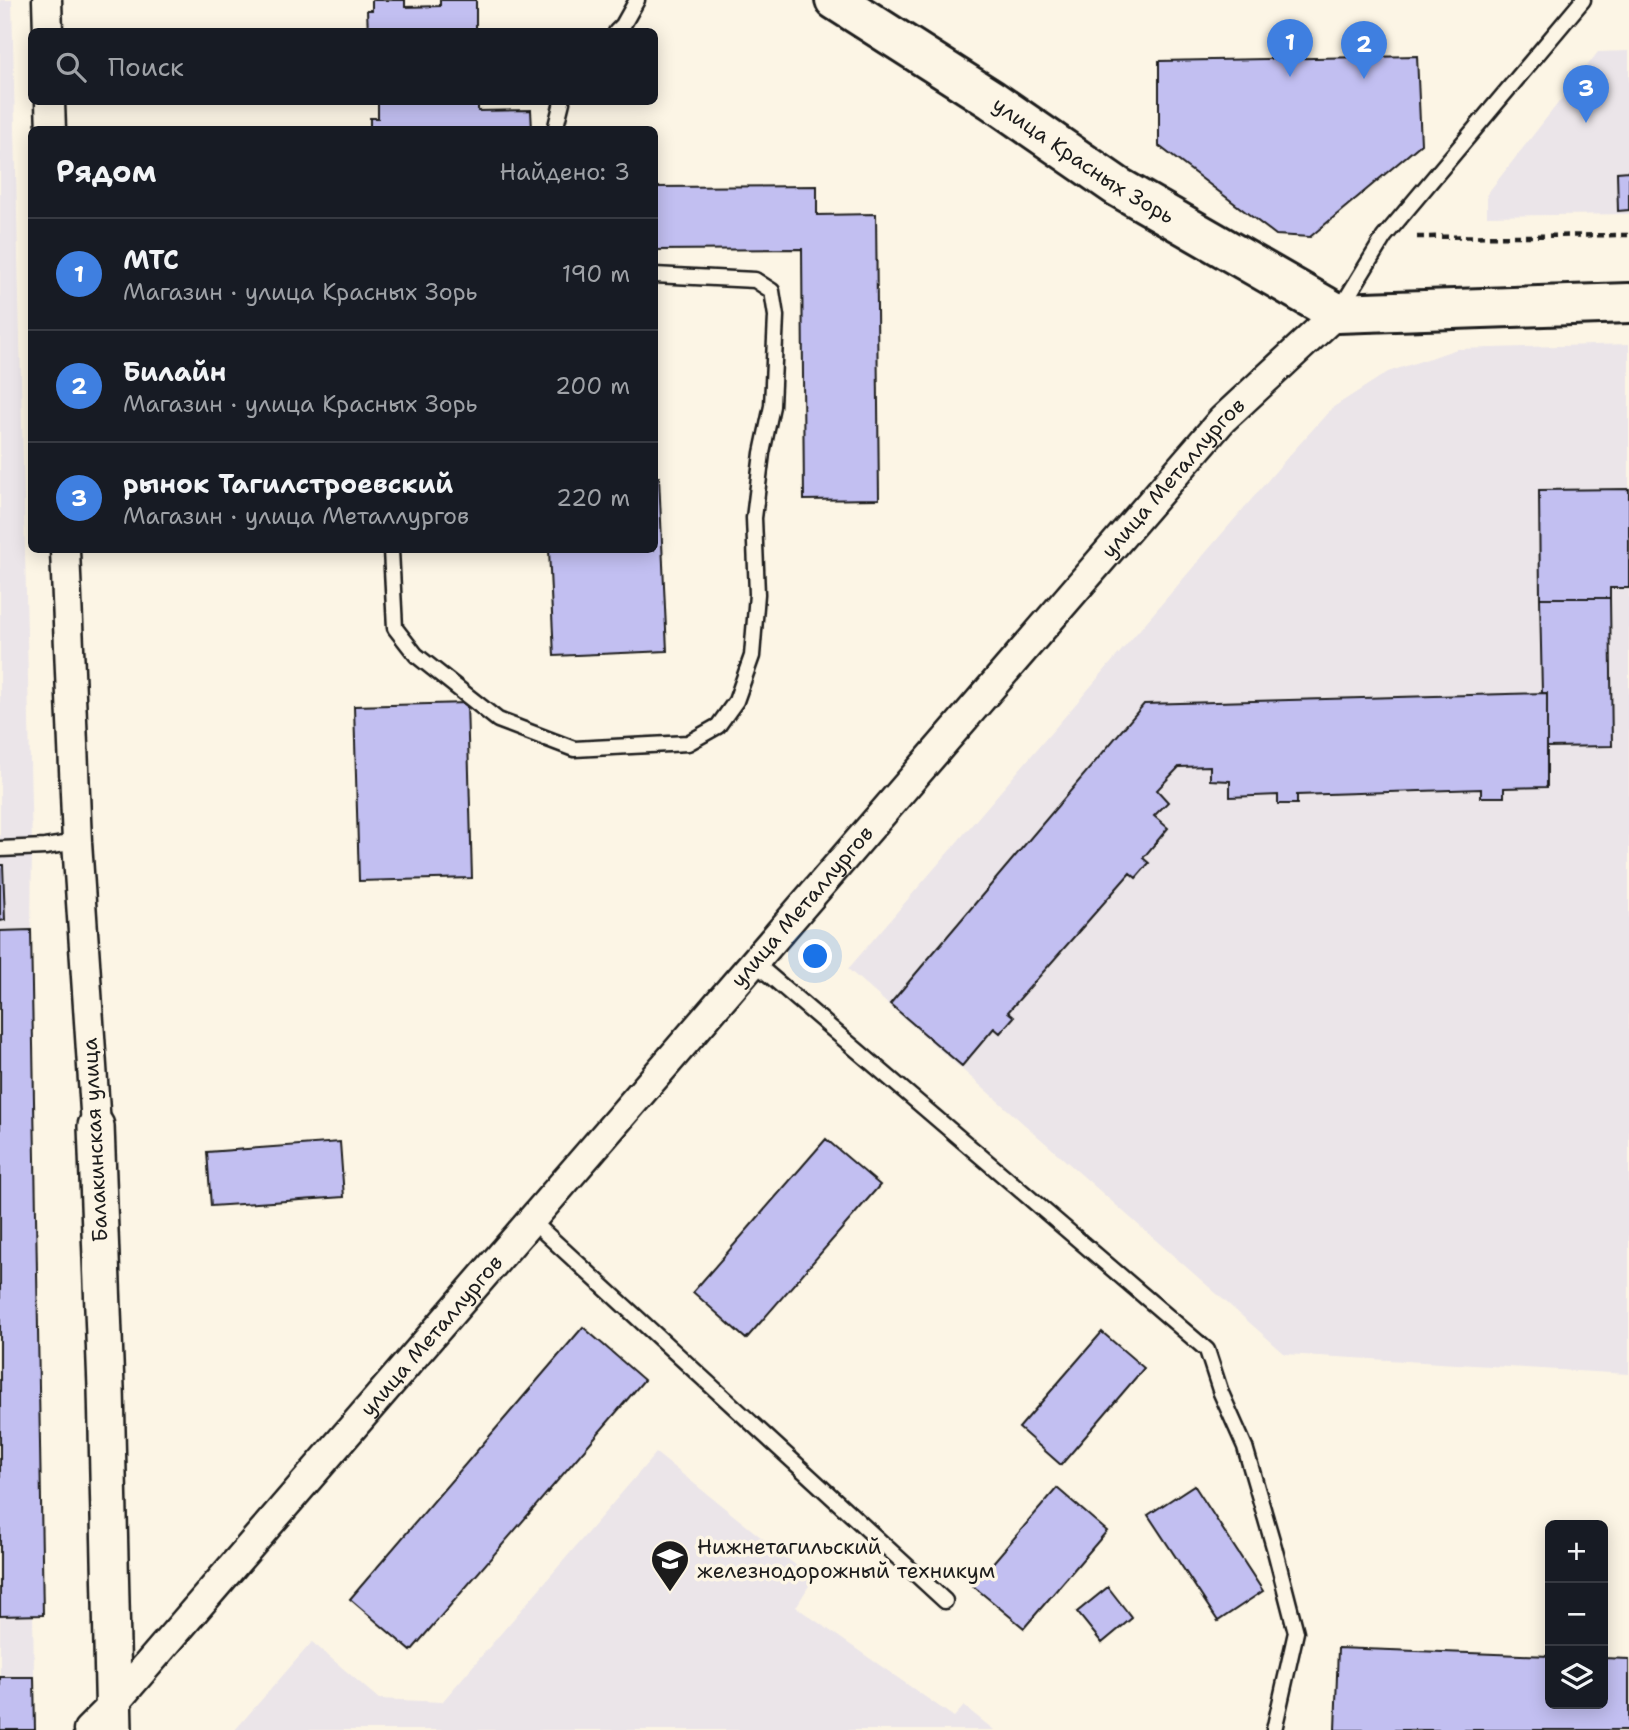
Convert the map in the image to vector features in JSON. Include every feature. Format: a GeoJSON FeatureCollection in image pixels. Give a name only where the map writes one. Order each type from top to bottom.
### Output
{"type":"FeatureCollection","features":[{"type":"Feature","properties":{"kind":"main road","name":"улица Красных Зорь"},"geometry":{"type":"LineString","coordinates":[[835,0],[992,100],[1118,187],[1337,313]]}},
{"type":"Feature","properties":{"kind":"main road"},"geometry":{"type":"LineString","coordinates":[[1337,313],[1629,303]]}},
{"type":"Feature","properties":{"kind":"street"},"geometry":{"type":"LineString","coordinates":[[47,0],[48,28]]}},
{"type":"Feature","properties":{"kind":"street"},"geometry":{"type":"LineString","coordinates":[[50,105],[51,126]]}},
{"type":"Feature","properties":{"kind":"street","name":"улица Металлургов"},"geometry":{"type":"LineString","coordinates":[[105,1722],[531,1220],[1222,421],[1337,313]]}},
{"type":"Feature","properties":{"kind":"street","name":"Балакинская улица"},"geometry":{"type":"LineString","coordinates":[[65,553],[78,842],[96,1126],[107,1388],[105,1722]]}},
{"type":"Feature","properties":{"kind":"lane"},"geometry":{"type":"LineString","coordinates":[[620,28],[637,0]]}},
{"type":"Feature","properties":{"kind":"lane"},"geometry":{"type":"LineString","coordinates":[[1337,313],[1384,237],[1583,0]]}},
{"type":"Feature","properties":{"kind":"lane"},"geometry":{"type":"LineString","coordinates":[[556,126],[561,105]]}},
{"type":"Feature","properties":{"kind":"lane"},"geometry":{"type":"LineString","coordinates":[[391,553],[395,628],[416,655],[498,720],[573,749],[688,743],[718,726],[736,701],[752,656],[757,594],[754,518],[762,453],[772,406],[776,316],[772,292],[755,280],[658,275]]}},
{"type":"Feature","properties":{"kind":"lane"},"geometry":{"type":"LineString","coordinates":[[0,849],[78,842]]}},
{"type":"Feature","properties":{"kind":"lane"},"geometry":{"type":"LineString","coordinates":[[754,962],[1208,1350],[1221,1393],[1245,1447],[1296,1632],[1274,1730]]}},
{"type":"Feature","properties":{"kind":"lane"},"geometry":{"type":"LineString","coordinates":[[531,1220],[945,1601]]}},
{"type":"Feature","properties":{"kind":"path"},"geometry":{"type":"LineString","coordinates":[[1384,237],[1629,235]]}},
{"type":"Feature","properties":{"kind":"shaded area"},"geometry":{"type":"Polygon","coordinates":[[[0,0],[12,0],[32,847],[31,930],[43,1615],[33,1616],[35,1730],[0,1730],[0,0]]]}},
{"type":"Feature","properties":{"kind":"shaded area"},"geometry":{"type":"Polygon","coordinates":[[[1629,51],[1629,214],[1487,216],[1487,194],[1598,52],[1629,51]]]}},
{"type":"Feature","properties":{"kind":"shaded area"},"geometry":{"type":"Polygon","coordinates":[[[1629,344],[1629,1374],[1285,1354],[848,969],[1332,408],[1388,372],[1457,349],[1629,344]]]}},
{"type":"Feature","properties":{"kind":"shaded area","name":"Нижнетагильский железнодорожный техникум"},"geometry":{"type":"Polygon","coordinates":[[[656,1453],[813,1579],[796,1607],[954,1717],[964,1706],[994,1730],[235,1730],[312,1642],[379,1699],[442,1702],[656,1453]]]}},
{"type":"Feature","properties":{"kind":"building"},"geometry":{"type":"Polygon","coordinates":[[[372,0],[405,0],[405,7],[440,6],[440,0],[476,0],[476,28],[368,28],[367,10],[372,10],[372,0]]]}},
{"type":"Feature","properties":{"kind":"building"},"geometry":{"type":"Polygon","coordinates":[[[1417,56],[1421,144],[1310,237],[1276,235],[1159,146],[1159,61],[1417,56]]]}},
{"type":"Feature","properties":{"kind":"building"},"geometry":{"type":"Polygon","coordinates":[[[378,105],[478,105],[478,111],[531,110],[532,126],[370,126],[370,118],[378,118],[378,105]]]}},
{"type":"Feature","properties":{"kind":"building"},"geometry":{"type":"Polygon","coordinates":[[[1629,171],[1629,210],[1618,211],[1617,172],[1629,171]]]}},
{"type":"Feature","properties":{"kind":"building"},"geometry":{"type":"Polygon","coordinates":[[[817,186],[817,215],[876,214],[879,499],[804,500],[802,249],[658,250],[658,187],[817,186]]]}},
{"type":"Feature","properties":{"kind":"building"},"geometry":{"type":"Polygon","coordinates":[[[659,477],[667,651],[554,656],[549,553],[658,553],[659,477]]]}},
{"type":"Feature","properties":{"kind":"building"},"geometry":{"type":"Polygon","coordinates":[[[1629,489],[1629,588],[1610,588],[1610,598],[1540,598],[1539,490],[1629,489]]]}},
{"type":"Feature","properties":{"kind":"building"},"geometry":{"type":"Polygon","coordinates":[[[1540,598],[1610,598],[1612,746],[1547,747],[1547,693],[1542,693],[1540,598]]]}},
{"type":"Feature","properties":{"kind":"building"},"geometry":{"type":"Polygon","coordinates":[[[1547,693],[1547,787],[1504,788],[1504,797],[1481,797],[1481,789],[1297,795],[1297,804],[1278,804],[1278,795],[1230,797],[1230,781],[1210,780],[1210,766],[1179,767],[1157,790],[1168,802],[1154,816],[1168,828],[1143,858],[1149,863],[1136,878],[1130,873],[1008,1012],[1014,1017],[1000,1033],[994,1028],[962,1066],[890,1004],[1144,704],[1547,693]]]}},
{"type":"Feature","properties":{"kind":"building"},"geometry":{"type":"Polygon","coordinates":[[[467,703],[472,878],[359,881],[354,706],[467,703]]]}},
{"type":"Feature","properties":{"kind":"building"},"geometry":{"type":"Polygon","coordinates":[[[0,865],[3,865],[5,920],[0,921],[0,865]]]}},
{"type":"Feature","properties":{"kind":"building"},"geometry":{"type":"Polygon","coordinates":[[[31,930],[43,1615],[0,1616],[0,931],[31,930]]]}},
{"type":"Feature","properties":{"kind":"building"},"geometry":{"type":"Polygon","coordinates":[[[826,1139],[880,1185],[746,1339],[693,1292],[826,1139]]]}},
{"type":"Feature","properties":{"kind":"building"},"geometry":{"type":"Polygon","coordinates":[[[340,1142],[344,1197],[211,1206],[207,1152],[340,1142]]]}},
{"type":"Feature","properties":{"kind":"building"},"geometry":{"type":"Polygon","coordinates":[[[583,1327],[644,1380],[411,1651],[350,1599],[583,1327]]]}},
{"type":"Feature","properties":{"kind":"building"},"geometry":{"type":"Polygon","coordinates":[[[1102,1332],[1144,1368],[1061,1465],[1019,1428],[1102,1332]]]}},
{"type":"Feature","properties":{"kind":"building"},"geometry":{"type":"Polygon","coordinates":[[[1194,1485],[1263,1591],[1218,1621],[1148,1515],[1194,1485]]]}},
{"type":"Feature","properties":{"kind":"building"},"geometry":{"type":"Polygon","coordinates":[[[1057,1488],[1107,1531],[1024,1628],[973,1586],[1057,1488]]]}},
{"type":"Feature","properties":{"kind":"building"},"geometry":{"type":"Polygon","coordinates":[[[1108,1587],[1132,1618],[1102,1643],[1077,1612],[1108,1587]]]}},
{"type":"Feature","properties":{"kind":"building"},"geometry":{"type":"Polygon","coordinates":[[[1338,1648],[1545,1656],[1545,1709],[1608,1709],[1608,1658],[1629,1659],[1629,1730],[1335,1730],[1338,1648]]]}},
{"type":"Feature","properties":{"kind":"building"},"geometry":{"type":"Polygon","coordinates":[[[0,1677],[34,1677],[35,1730],[0,1730],[0,1677]]]}},
{"type":"Feature","properties":{"kind":"place","name":"МТС"},"geometry":{"type":"Point","coordinates":[1290,77]}},
{"type":"Feature","properties":{"kind":"place","name":"Билайн"},"geometry":{"type":"Point","coordinates":[1364,79]}},
{"type":"Feature","properties":{"kind":"place","name":"рынок Тагилстроевский"},"geometry":{"type":"Point","coordinates":[1586,123]}},
{"type":"Feature","properties":{"kind":"place","name":"Нижнетагильский железнодорожный техникум"},"geometry":{"type":"Point","coordinates":[670,1593]}}]}
